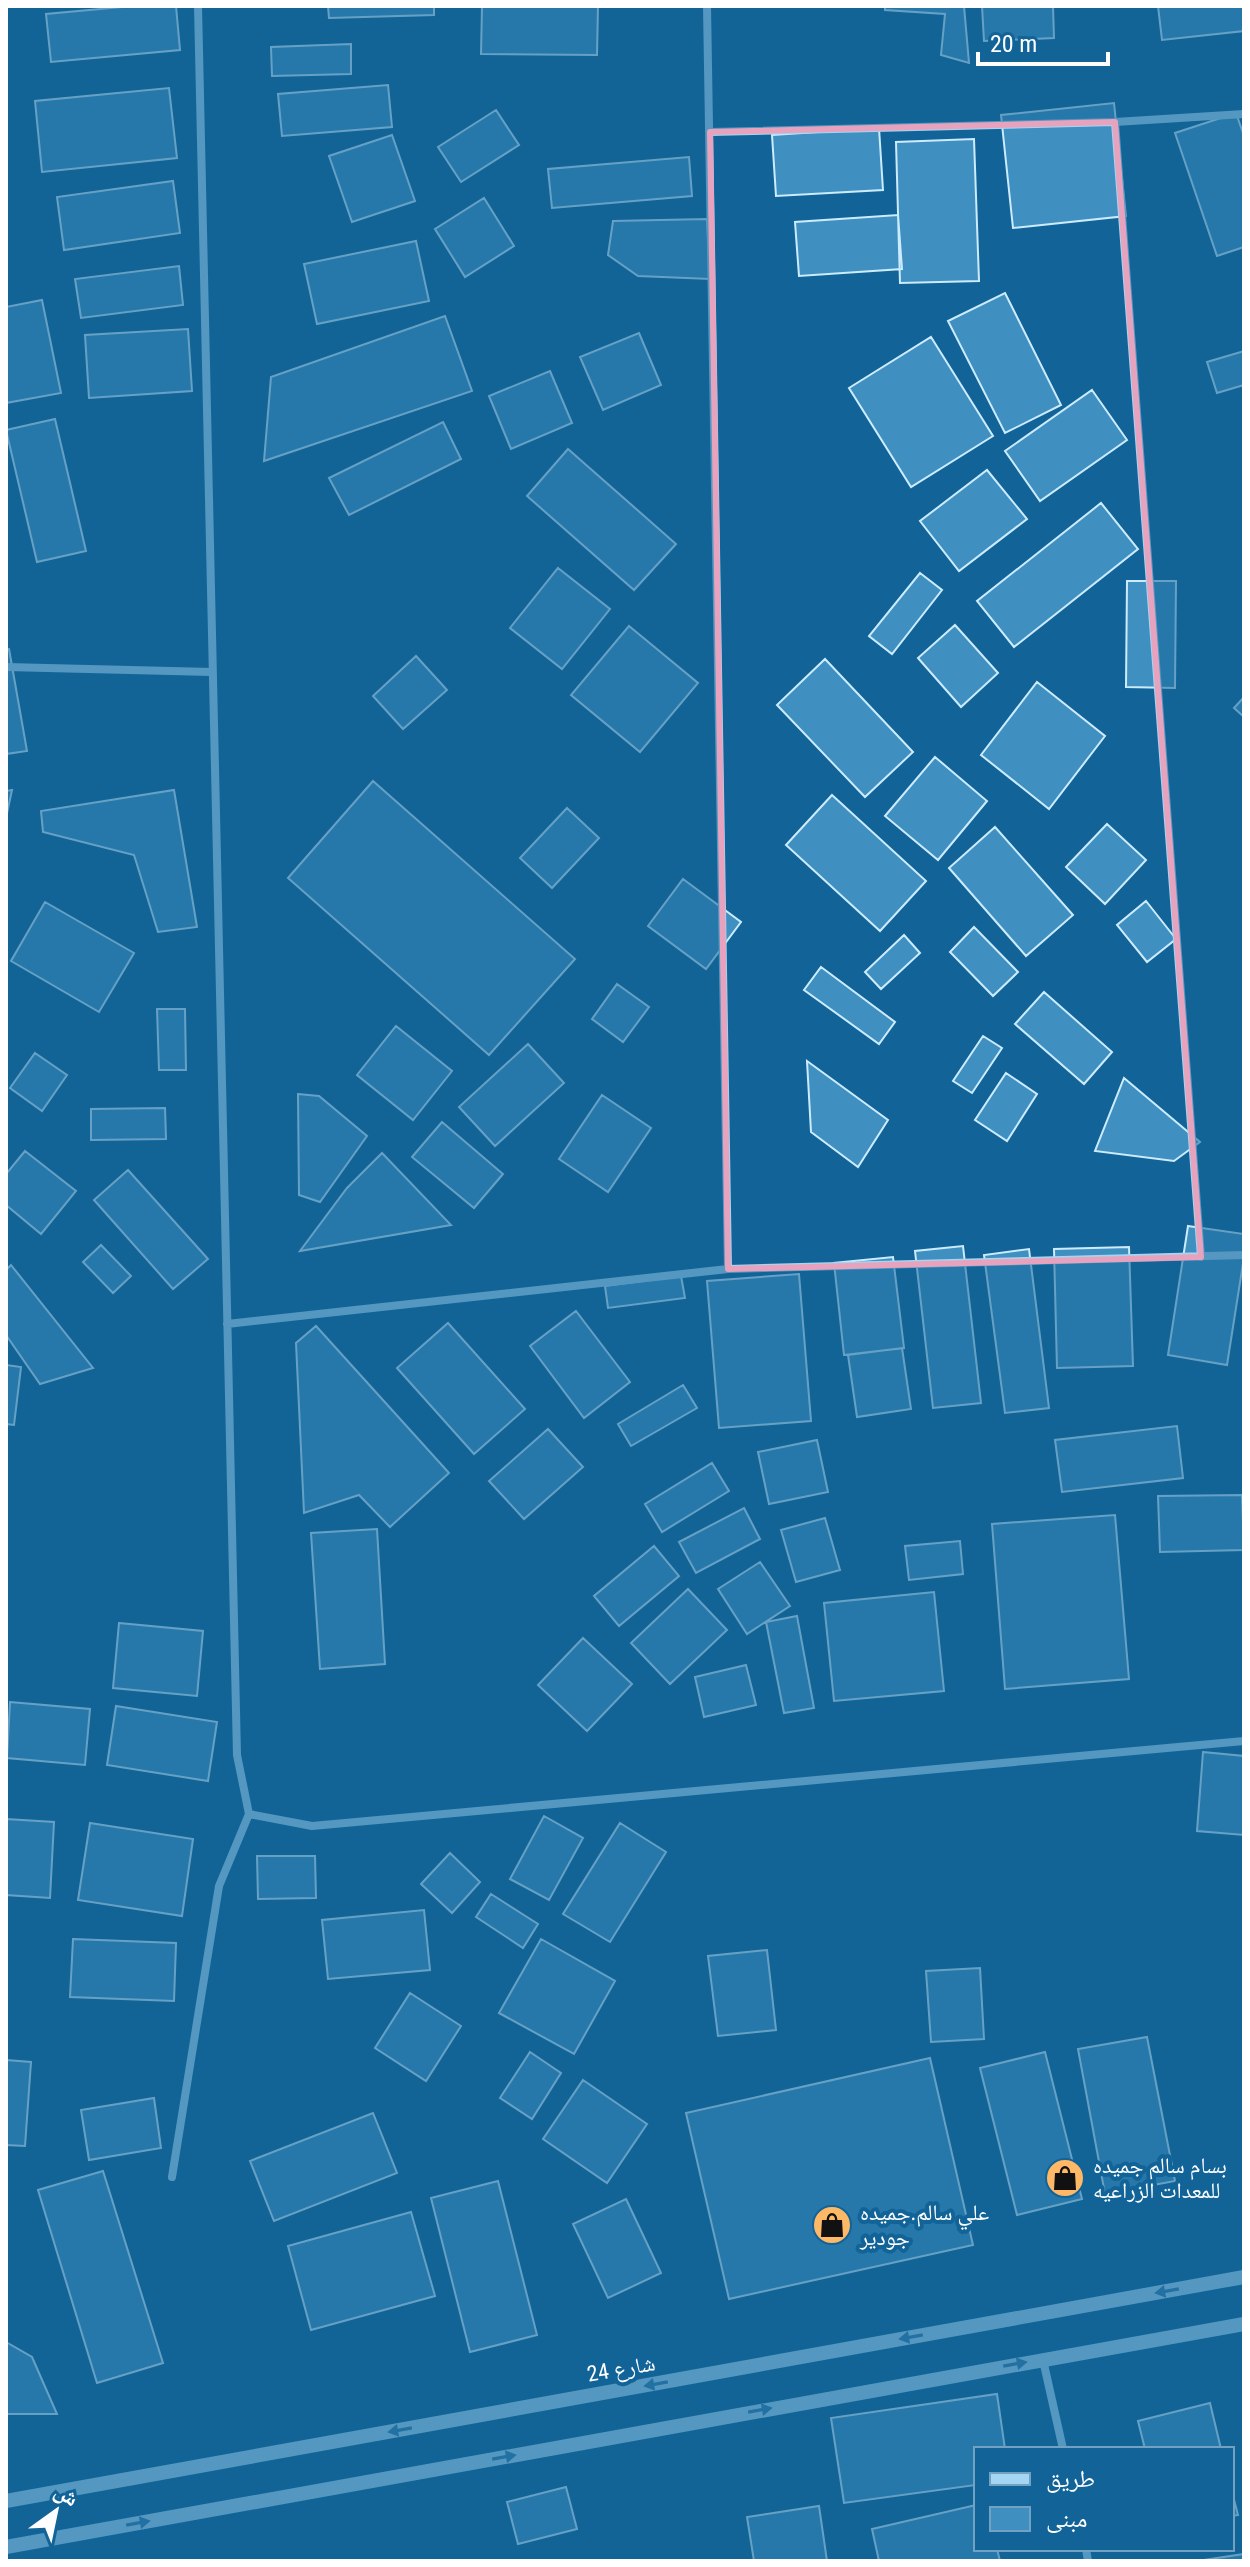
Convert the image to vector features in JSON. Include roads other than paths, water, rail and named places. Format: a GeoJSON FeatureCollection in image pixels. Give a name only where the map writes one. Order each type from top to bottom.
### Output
{"type":"FeatureCollection","features":[{"type":"Feature","properties":{"kind":"street"},"geometry":{"type":"LineString","coordinates":[[172,2177],[219,1886],[249,1814],[237,1755],[198,6]]}},
{"type":"Feature","properties":{"kind":"street"},"geometry":{"type":"LineString","coordinates":[[707,6],[728,1269]]}},
{"type":"Feature","properties":{"kind":"street"},"geometry":{"type":"LineString","coordinates":[[710,132],[1115,122],[1244,114]]}},
{"type":"Feature","properties":{"kind":"street"},"geometry":{"type":"LineString","coordinates":[[1115,122],[1201,1257]]}},
{"type":"Feature","properties":{"kind":"street"},"geometry":{"type":"LineString","coordinates":[[6,667],[212,672]]}},
{"type":"Feature","properties":{"kind":"street"},"geometry":{"type":"LineString","coordinates":[[227,1324],[728,1269],[1244,1255]]}},
{"type":"Feature","properties":{"kind":"street"},"geometry":{"type":"LineString","coordinates":[[249,1814],[312,1826],[1244,1741]]}},
{"type":"Feature","properties":{"kind":"street","name":"شارع 24"},"geometry":{"type":"LineString","coordinates":[[6,2501],[1244,2277]]}},
{"type":"Feature","properties":{"kind":"street"},"geometry":{"type":"LineString","coordinates":[[6,2547],[1244,2324]]}},
{"type":"Feature","properties":{"kind":"street"},"geometry":{"type":"LineString","coordinates":[[1043,2359],[1063,2447]]}},
{"type":"Feature","properties":{"kind":"place","name":"بسام سالم جميده للمعدات الزراعيه"},"geometry":{"type":"Point","coordinates":[1065,2178]}},
{"type":"Feature","properties":{"kind":"place","name":"علي سالم.جميده جودير"},"geometry":{"type":"Point","coordinates":[832,2225]}}]}
